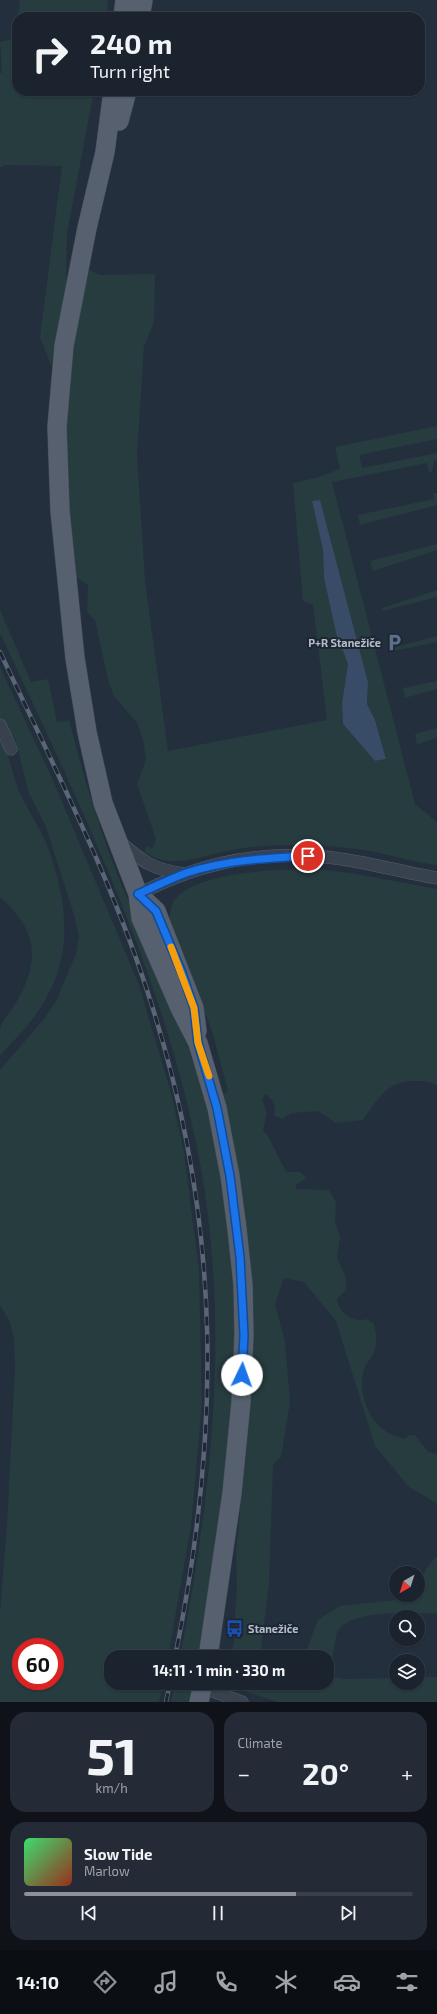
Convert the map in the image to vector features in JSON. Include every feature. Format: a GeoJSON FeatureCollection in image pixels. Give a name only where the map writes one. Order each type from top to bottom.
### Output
{"type":"FeatureCollection","features":[{"type":"Feature","properties":{"kind":"main road"},"geometry":{"type":"LineString","coordinates":[[124,12],[125,0]]}},
{"type":"Feature","properties":{"kind":"main road"},"geometry":{"type":"LineString","coordinates":[[141,12],[143,0]]}},
{"type":"Feature","properties":{"kind":"main road"},"geometry":{"type":"LineString","coordinates":[[112,96],[105,152],[69,316],[60,392],[57,457],[66,576],[75,658],[87,732],[103,803],[138,894],[141,918],[180,1008],[198,1043],[217,1108],[230,1176],[242,1277],[244,1335],[241,1402],[232,1493],[209,1650]]}},
{"type":"Feature","properties":{"kind":"main road"},"geometry":{"type":"LineString","coordinates":[[105,152],[118,125],[125,96]]}},
{"type":"Feature","properties":{"kind":"street"},"geometry":{"type":"LineString","coordinates":[[0,725],[11,749]]}},
{"type":"Feature","properties":{"kind":"street"},"geometry":{"type":"LineString","coordinates":[[115,837],[144,862],[155,868],[185,874]]}},
{"type":"Feature","properties":{"kind":"street"},"geometry":{"type":"LineString","coordinates":[[138,894],[185,874],[222,864],[258,858],[308,856],[354,862],[437,878]]}},
{"type":"Feature","properties":{"kind":"street"},"geometry":{"type":"LineString","coordinates":[[202,1690],[242,1702]]}},
{"type":"Feature","properties":{"kind":"green space"},"geometry":{"type":"Polygon","coordinates":[[[20,0],[108,0],[107,12],[19,12],[20,0]]]}},
{"type":"Feature","properties":{"kind":"green space"},"geometry":{"type":"Polygon","coordinates":[[[12,39],[12,96],[93,96],[67,233],[66,285],[51,365],[40,337],[62,166],[5,165],[0,168],[0,73],[2,73],[0,42],[12,39]]]}},
{"type":"Feature","properties":{"kind":"green space"},"geometry":{"type":"Polygon","coordinates":[[[87,269],[100,275],[155,274],[154,323],[144,346],[137,455],[145,581],[168,751],[327,720],[313,605],[303,601],[293,483],[316,478],[340,469],[335,447],[437,426],[437,439],[359,455],[362,468],[437,453],[437,460],[434,461],[432,472],[429,472],[427,463],[332,482],[415,804],[437,822],[437,865],[366,850],[314,845],[244,848],[180,861],[167,861],[155,858],[144,851],[147,846],[152,849],[156,839],[137,784],[146,760],[143,739],[137,723],[114,696],[108,680],[95,620],[87,612],[88,585],[74,576],[68,505],[66,410],[71,356],[87,269]],[[312,501],[323,550],[324,578],[336,633],[348,664],[342,703],[343,724],[375,761],[386,759],[375,720],[367,704],[368,682],[320,501],[312,501]]]}},
{"type":"Feature","properties":{"kind":"green space"},"geometry":{"type":"Polygon","coordinates":[[[433,493],[437,493],[437,505],[360,525],[358,515],[434,499],[433,493]]]}},
{"type":"Feature","properties":{"kind":"green space"},"geometry":{"type":"Polygon","coordinates":[[[437,544],[437,550],[373,571],[370,561],[437,544]]]}},
{"type":"Feature","properties":{"kind":"green space"},"geometry":{"type":"Polygon","coordinates":[[[437,590],[437,597],[383,611],[382,608],[437,590]]]}},
{"type":"Feature","properties":{"kind":"green space"},"geometry":{"type":"Polygon","coordinates":[[[0,610],[31,682],[48,679],[57,722],[69,720],[100,828],[124,891],[172,1000],[189,1044],[204,1094],[223,1182],[235,1300],[235,1363],[230,1426],[223,1484],[199,1650],[181,1650],[201,1534],[213,1410],[215,1348],[214,1286],[209,1224],[200,1163],[185,1094],[165,1025],[142,958],[89,826],[0,633],[0,610]]]}},
{"type":"Feature","properties":{"kind":"green space"},"geometry":{"type":"Polygon","coordinates":[[[437,636],[437,642],[393,651],[392,648],[437,636]]]}},
{"type":"Feature","properties":{"kind":"green space"},"geometry":{"type":"Polygon","coordinates":[[[0,667],[52,778],[139,985],[171,1093],[184,1152],[199,1270],[202,1404],[191,1526],[169,1650],[104,1650],[104,1690],[162,1690],[159,1702],[0,1702],[0,1612],[7,1525],[15,1367],[14,1337],[9,1320],[0,1305],[0,1070],[44,1019],[57,999],[76,954],[79,937],[74,915],[46,827],[28,791],[16,741],[0,718],[0,667]]]}},
{"type":"Feature","properties":{"kind":"green space"},"geometry":{"type":"Polygon","coordinates":[[[437,681],[437,689],[405,698],[403,688],[437,681]]]}},
{"type":"Feature","properties":{"kind":"green space"},"geometry":{"type":"Polygon","coordinates":[[[437,728],[437,738],[417,744],[415,734],[437,728]]]}},
{"type":"Feature","properties":{"kind":"green space"},"geometry":{"type":"Polygon","coordinates":[[[0,733],[19,791],[44,838],[54,866],[60,887],[64,929],[63,950],[51,990],[35,1016],[0,1056],[0,1029],[3,1021],[17,1001],[26,982],[31,968],[32,955],[31,943],[21,920],[12,908],[0,897],[0,733]]]}},
{"type":"Feature","properties":{"kind":"green space"},"geometry":{"type":"Polygon","coordinates":[[[316,869],[351,873],[437,889],[437,1086],[430,1082],[421,1081],[398,1084],[390,1087],[384,1092],[363,1120],[336,1123],[318,1111],[292,1113],[282,1119],[274,1115],[274,1103],[270,1098],[265,1094],[262,1099],[267,1113],[263,1130],[268,1136],[286,1172],[300,1172],[307,1178],[295,1185],[297,1189],[329,1190],[336,1202],[335,1221],[340,1237],[337,1258],[346,1277],[346,1290],[337,1299],[338,1304],[348,1316],[357,1320],[367,1319],[374,1324],[375,1331],[375,1350],[366,1365],[363,1374],[362,1390],[364,1398],[370,1415],[385,1431],[404,1439],[409,1435],[415,1435],[428,1452],[437,1454],[437,1508],[436,1503],[409,1487],[375,1446],[336,1321],[304,1282],[284,1278],[275,1304],[285,1342],[290,1402],[281,1457],[273,1465],[269,1583],[261,1650],[232,1650],[237,1626],[234,1624],[237,1590],[236,1550],[246,1453],[253,1332],[250,1265],[243,1201],[222,1095],[228,1091],[212,1031],[170,920],[170,913],[172,905],[177,897],[189,888],[204,882],[243,873],[316,869]]]}},
{"type":"Feature","properties":{"kind":"green space"},"geometry":{"type":"Polygon","coordinates":[[[437,1556],[437,1614],[425,1614],[425,1610],[389,1610],[389,1614],[354,1619],[344,1625],[337,1632],[334,1650],[307,1650],[318,1620],[340,1606],[389,1601],[389,1602],[425,1602],[425,1572],[437,1556]]]}},
{"type":"Feature","properties":{"kind":"green space"},"geometry":{"type":"Polygon","coordinates":[[[334,1677],[342,1679],[389,1678],[389,1690],[425,1690],[425,1677],[437,1677],[437,1702],[278,1702],[241,1690],[334,1690],[334,1677]]]}},
{"type":"Feature","properties":{"kind":"green space"},"geometry":{"type":"Polygon","coordinates":[[[174,1690],[192,1690],[189,1702],[171,1702],[174,1690]]]}},
{"type":"Feature","properties":{"kind":"water"},"geometry":{"type":"Polygon","coordinates":[[[320,500],[368,682],[367,704],[375,720],[386,759],[375,761],[343,724],[342,703],[348,664],[336,633],[324,578],[323,550],[312,501],[320,500]]]}},
{"type":"Feature","properties":{"kind":"railway"},"geometry":{"type":"LineString","coordinates":[[0,652],[83,828],[121,917],[138,963],[153,1009],[176,1091],[192,1172],[202,1252],[207,1332],[206,1412],[201,1492],[190,1574],[176,1650]]}},
{"type":"Feature","properties":{"kind":"railway"},"geometry":{"type":"LineString","coordinates":[[166,1702],[169,1690]]}},
{"type":"Feature","properties":{"kind":"slow traffic"},"geometry":{"type":"LineString","coordinates":[[171,947],[194,1008],[198,1043],[209,1076]]}},
{"type":"Feature","properties":{"kind":"place","name":"P+R Stanežiče"},"geometry":{"type":"Point","coordinates":[394,642]}},
{"type":"Feature","properties":{"kind":"place","name":"Stanežiče"},"geometry":{"type":"Point","coordinates":[235,1628]}},
{"type":"Feature","properties":{"kind":"route"},"geometry":{"type":"LineString","coordinates":[[242,1375],[244,1335],[240,1257],[230,1176],[217,1108],[198,1043],[194,1008],[182,973],[156,911],[138,894],[185,874],[222,864],[258,858],[308,856]]}}]}
